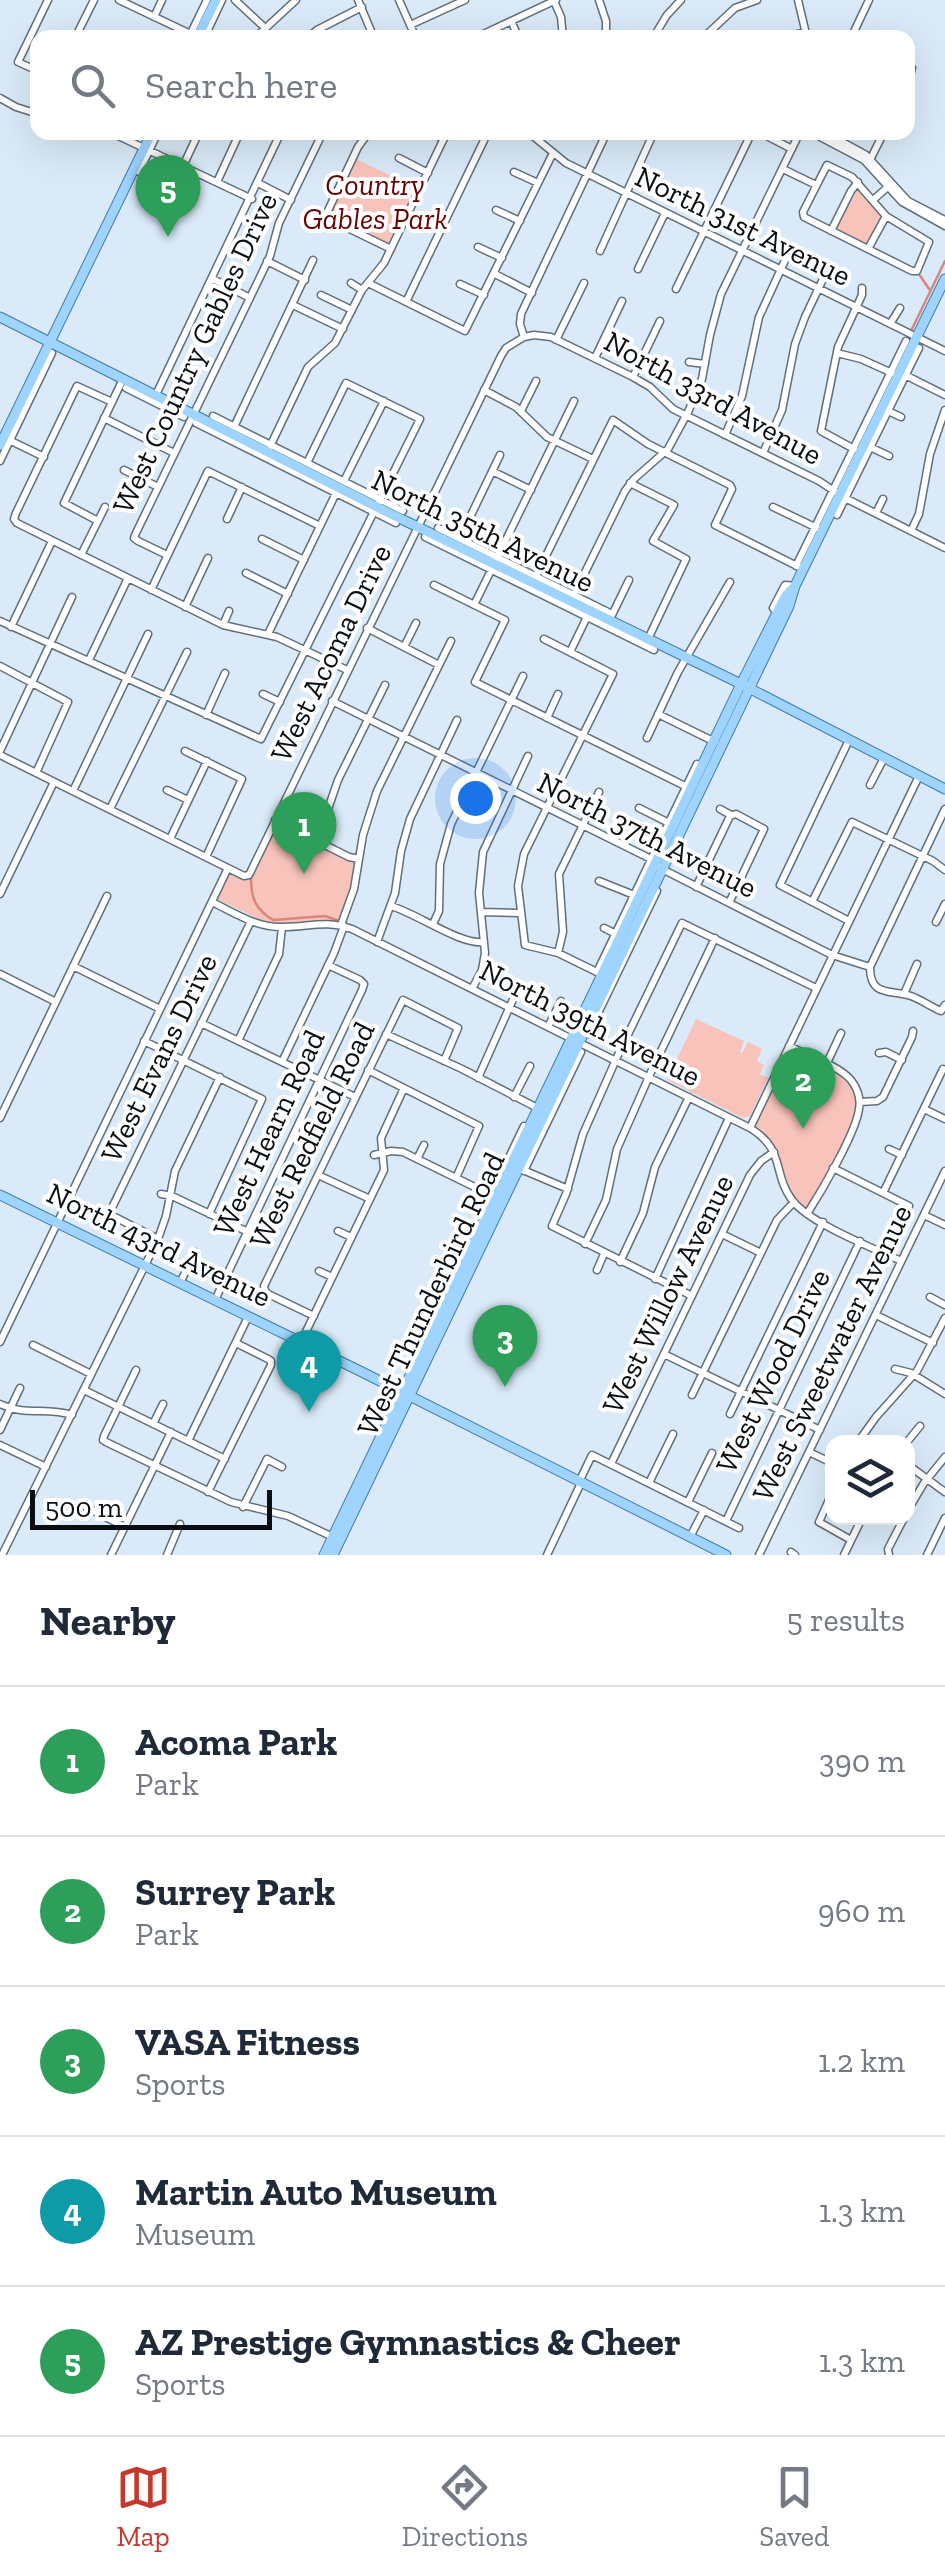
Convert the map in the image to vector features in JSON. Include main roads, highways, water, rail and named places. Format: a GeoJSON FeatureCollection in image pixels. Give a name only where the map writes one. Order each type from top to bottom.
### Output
{"type":"FeatureCollection","features":[{"type":"Feature","properties":{"kind":"main road"},"geometry":{"type":"LineString","coordinates":[[200,30],[219,0]]}},
{"type":"Feature","properties":{"kind":"main road"},"geometry":{"type":"LineString","coordinates":[[5,442],[49,341],[150,140]]}},
{"type":"Feature","properties":{"kind":"main road","name":"West Thunderbird Road"},"geometry":{"type":"LineString","coordinates":[[745,686],[775,636],[790,604],[800,568],[918,342],[945,280]]}},
{"type":"Feature","properties":{"kind":"main road","name":"North 35th Avenue"},"geometry":{"type":"LineString","coordinates":[[0,317],[191,418],[268,451],[572,598],[588,614],[611,618],[945,788]]}},
{"type":"Feature","properties":{"kind":"main road","name":"West Thunderbird Road"},"geometry":{"type":"LineString","coordinates":[[619,956],[656,864],[718,743],[778,611],[795,586]]}},
{"type":"Feature","properties":{"kind":"main road"},"geometry":{"type":"LineString","coordinates":[[775,636],[778,611]]}},
{"type":"Feature","properties":{"kind":"main road","name":"West Thunderbird Road"},"geometry":{"type":"LineString","coordinates":[[328,1555],[407,1394],[496,1197],[518,1168],[576,1049],[603,975],[619,956],[655,892],[656,864]]}},
{"type":"Feature","properties":{"kind":"main road","name":"West Thunderbird Road"},"geometry":{"type":"LineString","coordinates":[[576,1049],[588,1031],[603,975]]}},
{"type":"Feature","properties":{"kind":"main road","name":"West Thunderbird Road"},"geometry":{"type":"LineString","coordinates":[[518,1168],[523,1131],[545,1112]]}},
{"type":"Feature","properties":{"kind":"main road","name":"North 43rd Avenue"},"geometry":{"type":"LineString","coordinates":[[0,1194],[726,1555]]}},
{"type":"Feature","properties":{"kind":"waterway"},"geometry":{"type":"LineString","coordinates":[[912,329],[945,261]]}},
{"type":"Feature","properties":{"kind":"waterway"},"geometry":{"type":"LineString","coordinates":[[919,274],[929,289]]}},
{"type":"Feature","properties":{"kind":"waterway"},"geometry":{"type":"LineString","coordinates":[[251,878],[255,902],[273,920],[325,916],[342,922]]}},
{"type":"Feature","properties":{"kind":"place","name":"AZ Prestige Gymnastics & Cheer"},"geometry":{"type":"Point","coordinates":[168,237]}},
{"type":"Feature","properties":{"kind":"place","name":"Acoma Park"},"geometry":{"type":"Point","coordinates":[304,874]}},
{"type":"Feature","properties":{"kind":"place","name":"Surrey Park"},"geometry":{"type":"Point","coordinates":[803,1129]}},
{"type":"Feature","properties":{"kind":"place","name":"VASA Fitness"},"geometry":{"type":"Point","coordinates":[505,1387]}},
{"type":"Feature","properties":{"kind":"place","name":"Martin Auto Museum"},"geometry":{"type":"Point","coordinates":[309,1412]}},
{"type":"Feature","properties":{"kind":"park label","name":"Country Gables Park"},"geometry":{"type":"Point","coordinates":[375,202]}}]}
